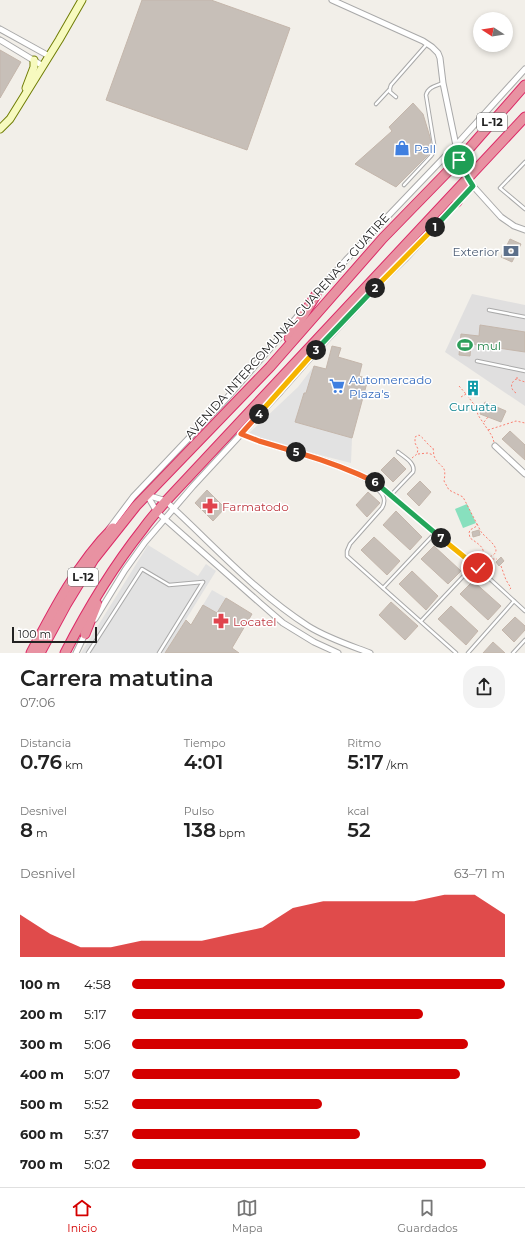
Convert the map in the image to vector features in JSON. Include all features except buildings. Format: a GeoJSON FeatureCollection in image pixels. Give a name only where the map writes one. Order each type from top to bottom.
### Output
{"type":"FeatureCollection","features":[{"type":"Feature","properties":{"kind":"highway","name":"AVENIDA INTERCOMUNAL GUARENAS - GUATIRE"},"geometry":{"type":"LineString","coordinates":[[40,653],[66,605],[94,559],[136,506],[270,367],[383,238],[459,160],[525,85]]}},
{"type":"Feature","properties":{"kind":"highway","name":"L-12"},"geometry":{"type":"LineString","coordinates":[[65,653],[106,581],[135,539],[166,501],[470,182],[525,117]]}},
{"type":"Feature","properties":{"kind":"highway"},"geometry":{"type":"LineString","coordinates":[[457,202],[470,182]]}},
{"type":"Feature","properties":{"kind":"highway"},"geometry":{"type":"LineString","coordinates":[[270,367],[316,294]]}},
{"type":"Feature","properties":{"kind":"highway"},"geometry":{"type":"LineString","coordinates":[[31,653],[67,588],[88,556],[100,540],[136,506]]}},
{"type":"Feature","properties":{"kind":"highway"},"geometry":{"type":"LineString","coordinates":[[85,634],[106,581]]}},
{"type":"Feature","properties":{"kind":"main road"},"geometry":{"type":"LineString","coordinates":[[0,129],[10,119],[82,0]]}},
{"type":"Feature","properties":{"kind":"main road"},"geometry":{"type":"LineString","coordinates":[[24,96],[26,85],[34,67],[34,60]]}},
{"type":"Feature","properties":{"kind":"street"},"geometry":{"type":"LineString","coordinates":[[332,0],[384,22],[428,44],[438,53],[459,160],[470,182],[501,217],[514,226],[525,230]]}},
{"type":"Feature","properties":{"kind":"street"},"geometry":{"type":"LineString","coordinates":[[0,29],[49,56]]}},
{"type":"Feature","properties":{"kind":"street"},"geometry":{"type":"LineString","coordinates":[[0,40],[43,66]]}},
{"type":"Feature","properties":{"kind":"street","name":"AVENIDA INTERCOMUNAL GUARENAS - GUATIRE"},"geometry":{"type":"LineString","coordinates":[[100,540],[133,497],[226,399],[346,260],[457,144],[525,69]]}},
{"type":"Feature","properties":{"kind":"street","name":"L-12"},"geometry":{"type":"LineString","coordinates":[[76,653],[85,634],[144,542],[319,348],[457,202]]}},
{"type":"Feature","properties":{"kind":"street"},"geometry":{"type":"LineString","coordinates":[[241,434],[315,458],[356,473],[369,480]]}},
{"type":"Feature","properties":{"kind":"street"},"geometry":{"type":"LineString","coordinates":[[495,446],[525,474]]}},
{"type":"Feature","properties":{"kind":"street"},"geometry":{"type":"LineString","coordinates":[[147,495],[166,501],[268,597],[309,626],[370,653]]}},
{"type":"Feature","properties":{"kind":"street"},"geometry":{"type":"LineString","coordinates":[[147,495],[157,512],[284,623],[314,642],[338,653]]}},
{"type":"Feature","properties":{"kind":"lane"},"geometry":{"type":"LineString","coordinates":[[376,104],[428,44]]}},
{"type":"Feature","properties":{"kind":"lane"},"geometry":{"type":"LineString","coordinates":[[404,185],[433,152],[434,144],[426,94],[430,88],[443,83]]}},
{"type":"Feature","properties":{"kind":"lane"},"geometry":{"type":"LineString","coordinates":[[389,90],[392,95],[396,97]]}},
{"type":"Feature","properties":{"kind":"lane"},"geometry":{"type":"LineString","coordinates":[[525,162],[500,188],[525,208]]}},
{"type":"Feature","properties":{"kind":"lane"},"geometry":{"type":"LineString","coordinates":[[489,310],[525,317]]}},
{"type":"Feature","properties":{"kind":"lane"},"geometry":{"type":"LineString","coordinates":[[477,361],[525,371]]}},
{"type":"Feature","properties":{"kind":"lane"},"geometry":{"type":"LineString","coordinates":[[391,495],[413,470],[414,466],[398,452]]}},
{"type":"Feature","properties":{"kind":"lane"},"geometry":{"type":"LineString","coordinates":[[369,480],[375,482],[478,568],[525,611]]}},
{"type":"Feature","properties":{"kind":"lane"},"geometry":{"type":"LineString","coordinates":[[369,480],[370,483],[383,495],[385,502],[382,508],[352,540],[348,548],[347,554],[349,558],[456,653]]}},
{"type":"Feature","properties":{"kind":"lane"},"geometry":{"type":"LineString","coordinates":[[383,588],[435,532]]}},
{"type":"Feature","properties":{"kind":"lane"},"geometry":{"type":"LineString","coordinates":[[421,621],[474,565]]}},
{"type":"Feature","properties":{"kind":"lane"},"geometry":{"type":"LineString","coordinates":[[88,653],[142,569],[169,585],[203,582],[159,653]]}},
{"type":"Feature","properties":{"kind":"lane"},"geometry":{"type":"LineString","coordinates":[[468,653],[514,600]]}},
{"type":"Feature","properties":{"kind":"lane"},"geometry":{"type":"LineString","coordinates":[[514,653],[525,640]]}},
{"type":"Feature","properties":{"kind":"path"},"geometry":{"type":"LineString","coordinates":[[516,393],[512,390],[511,384],[518,375]]}},
{"type":"Feature","properties":{"kind":"path"},"geometry":{"type":"LineString","coordinates":[[516,379],[525,382]]}},
{"type":"Feature","properties":{"kind":"path"},"geometry":{"type":"LineString","coordinates":[[459,386],[476,407],[478,415],[492,436],[495,446]]}},
{"type":"Feature","properties":{"kind":"path"},"geometry":{"type":"LineString","coordinates":[[461,397],[471,390]]}},
{"type":"Feature","properties":{"kind":"path"},"geometry":{"type":"LineString","coordinates":[[484,423],[488,417]]}},
{"type":"Feature","properties":{"kind":"path"},"geometry":{"type":"LineString","coordinates":[[488,430],[516,421],[525,423]]}},
{"type":"Feature","properties":{"kind":"path"},"geometry":{"type":"LineString","coordinates":[[417,454],[418,449],[414,440],[415,437],[419,435],[423,437],[427,444],[433,448],[433,455],[444,468],[446,475],[444,481],[447,487],[452,492],[463,497],[481,532],[493,542],[495,546],[494,554],[488,557]]}},
{"type":"Feature","properties":{"kind":"path"},"geometry":{"type":"LineString","coordinates":[[409,461],[417,454],[428,453],[433,455]]}},
{"type":"Feature","properties":{"kind":"path"},"geometry":{"type":"LineString","coordinates":[[477,524],[475,528],[470,530],[469,536],[479,543],[484,551],[484,556],[478,568]]}},
{"type":"Feature","properties":{"kind":"path"},"geometry":{"type":"LineString","coordinates":[[484,556],[497,559]]}},
{"type":"Feature","properties":{"kind":"path"},"geometry":{"type":"LineString","coordinates":[[501,566],[510,586],[507,594]]}},
{"type":"Feature","properties":{"kind":"shaded area"},"geometry":{"type":"Polygon","coordinates":[[[472,294],[525,305],[525,406],[445,352],[472,294]]]}},
{"type":"Feature","properties":{"kind":"shaded area"},"geometry":{"type":"Polygon","coordinates":[[[314,366],[295,422],[352,438],[351,463],[246,436],[298,387],[314,366]]]}},
{"type":"Feature","properties":{"kind":"shaded area"},"geometry":{"type":"Polygon","coordinates":[[[148,545],[198,576],[206,564],[216,571],[165,653],[81,653],[148,545]]]}},
{"type":"Feature","properties":{"kind":"shaded area"},"geometry":{"type":"Polygon","coordinates":[[[212,590],[226,598],[217,613],[203,605],[212,590]]]}},
{"type":"Feature","properties":{"kind":"green space"},"geometry":{"type":"Polygon","coordinates":[[[467,504],[476,523],[463,528],[455,509],[467,504]]]}},
{"type":"Feature","properties":{"kind":"place","name":"Pall"},"geometry":{"type":"Point","coordinates":[402,148]}},
{"type":"Feature","properties":{"kind":"place","name":"Exterior"},"geometry":{"type":"Point","coordinates":[511,251]}},
{"type":"Feature","properties":{"kind":"place","name":"mul"},"geometry":{"type":"Point","coordinates":[465,345]}},
{"type":"Feature","properties":{"kind":"place","name":"Automercado Plaza's"},"geometry":{"type":"Point","coordinates":[337,386]}},
{"type":"Feature","properties":{"kind":"place","name":"Curuata"},"geometry":{"type":"Point","coordinates":[473,388]}},
{"type":"Feature","properties":{"kind":"place","name":"Farmatodo"},"geometry":{"type":"Point","coordinates":[210,506]}},
{"type":"Feature","properties":{"kind":"place","name":"Locatel"},"geometry":{"type":"Point","coordinates":[221,621]}},
{"type":"Feature","properties":{"kind":"route"},"geometry":{"type":"LineString","coordinates":[[459,160],[473,186],[319,348],[241,434],[315,458],[374,481],[478,568]]}}]}
